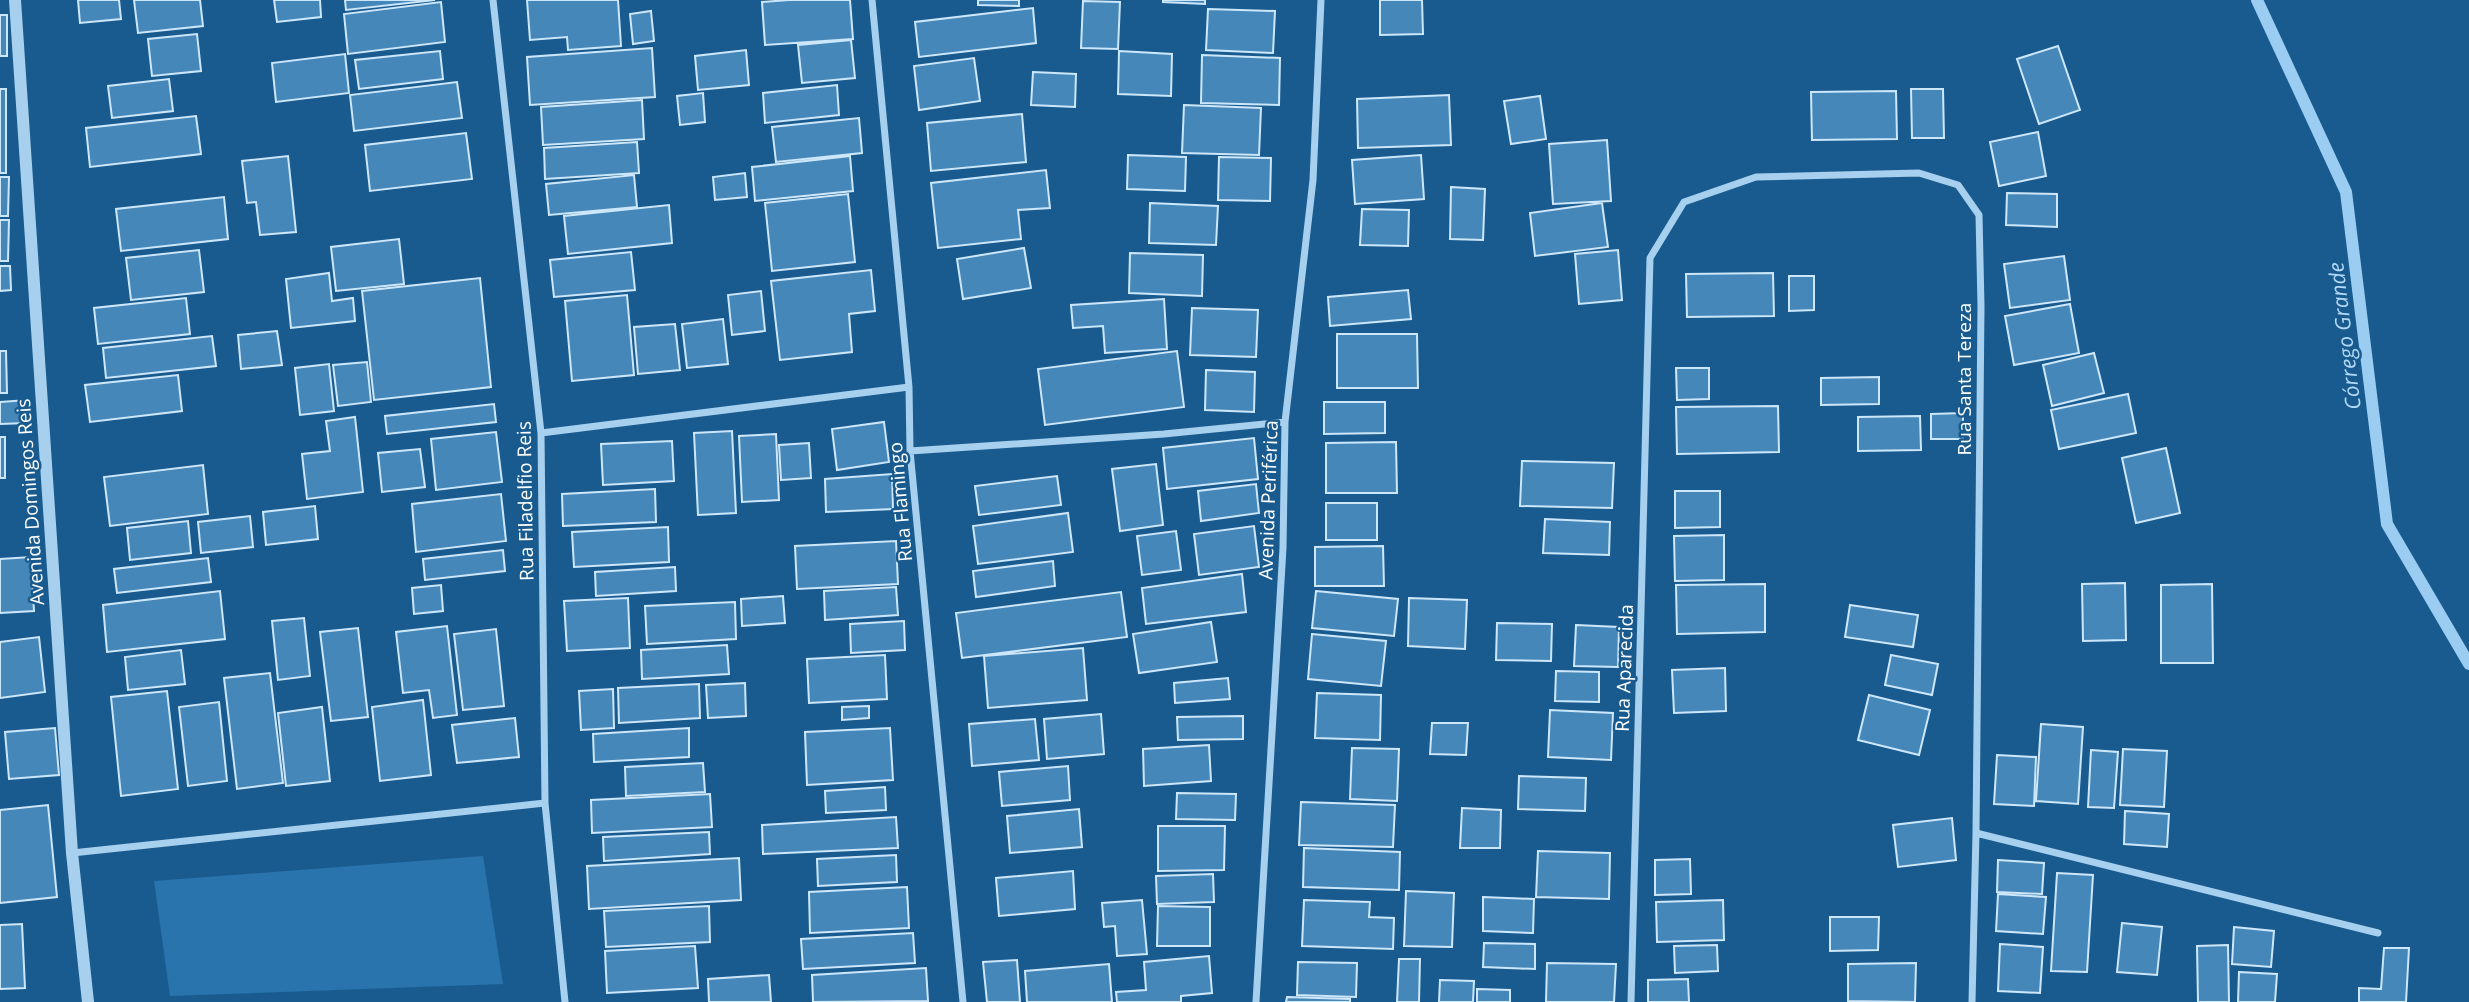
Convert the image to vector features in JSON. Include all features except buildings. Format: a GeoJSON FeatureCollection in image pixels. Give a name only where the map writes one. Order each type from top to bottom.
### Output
{"type":"FeatureCollection","features":[{"type":"Feature","properties":{"kind":"street","name":"Avenida Domingos Reis"},"geometry":{"type":"LineString","coordinates":[[15,0],[72,853],[88,1002]]}},
{"type":"Feature","properties":{"kind":"street","name":"Rua Filadelfio Reis"},"geometry":{"type":"LineString","coordinates":[[494,0],[541,433],[545,803],[565,1002]]}},
{"type":"Feature","properties":{"kind":"street","name":"Rua Flamingo"},"geometry":{"type":"LineString","coordinates":[[872,0],[909,387],[910,451],[963,1002]]}},
{"type":"Feature","properties":{"kind":"street","name":"Avenida Periférica"},"geometry":{"type":"LineString","coordinates":[[1256,1002],[1283,548],[1285,422],[1313,180],[1321,0]]}},
{"type":"Feature","properties":{"kind":"street","name":"Rua Santa Tereza"},"geometry":{"type":"LineString","coordinates":[[1649,334],[1650,258],[1684,202],[1756,177],[1919,173],[1958,185],[1979,215],[1981,306],[1972,1002]]}},
{"type":"Feature","properties":{"kind":"street","name":"Rua Aparecida"},"geometry":{"type":"LineString","coordinates":[[1631,1002],[1649,334]]}},
{"type":"Feature","properties":{"kind":"street"},"geometry":{"type":"LineString","coordinates":[[541,433],[909,387]]}},
{"type":"Feature","properties":{"kind":"street"},"geometry":{"type":"LineString","coordinates":[[910,451],[1164,434],[1285,422]]}},
{"type":"Feature","properties":{"kind":"street"},"geometry":{"type":"LineString","coordinates":[[72,853],[545,803]]}},
{"type":"Feature","properties":{"kind":"street"},"geometry":{"type":"LineString","coordinates":[[1976,833],[2378,933]]}},
{"type":"Feature","properties":{"kind":"shaded area"},"geometry":{"type":"Polygon","coordinates":[[[483,856],[503,984],[170,996],[154,881],[483,856]]]}},
{"type":"Feature","properties":{"kind":"waterway","name":"Córrego Grande"},"geometry":{"type":"LineString","coordinates":[[2257,0],[2346,192],[2387,524],[2469,664]]}}]}
